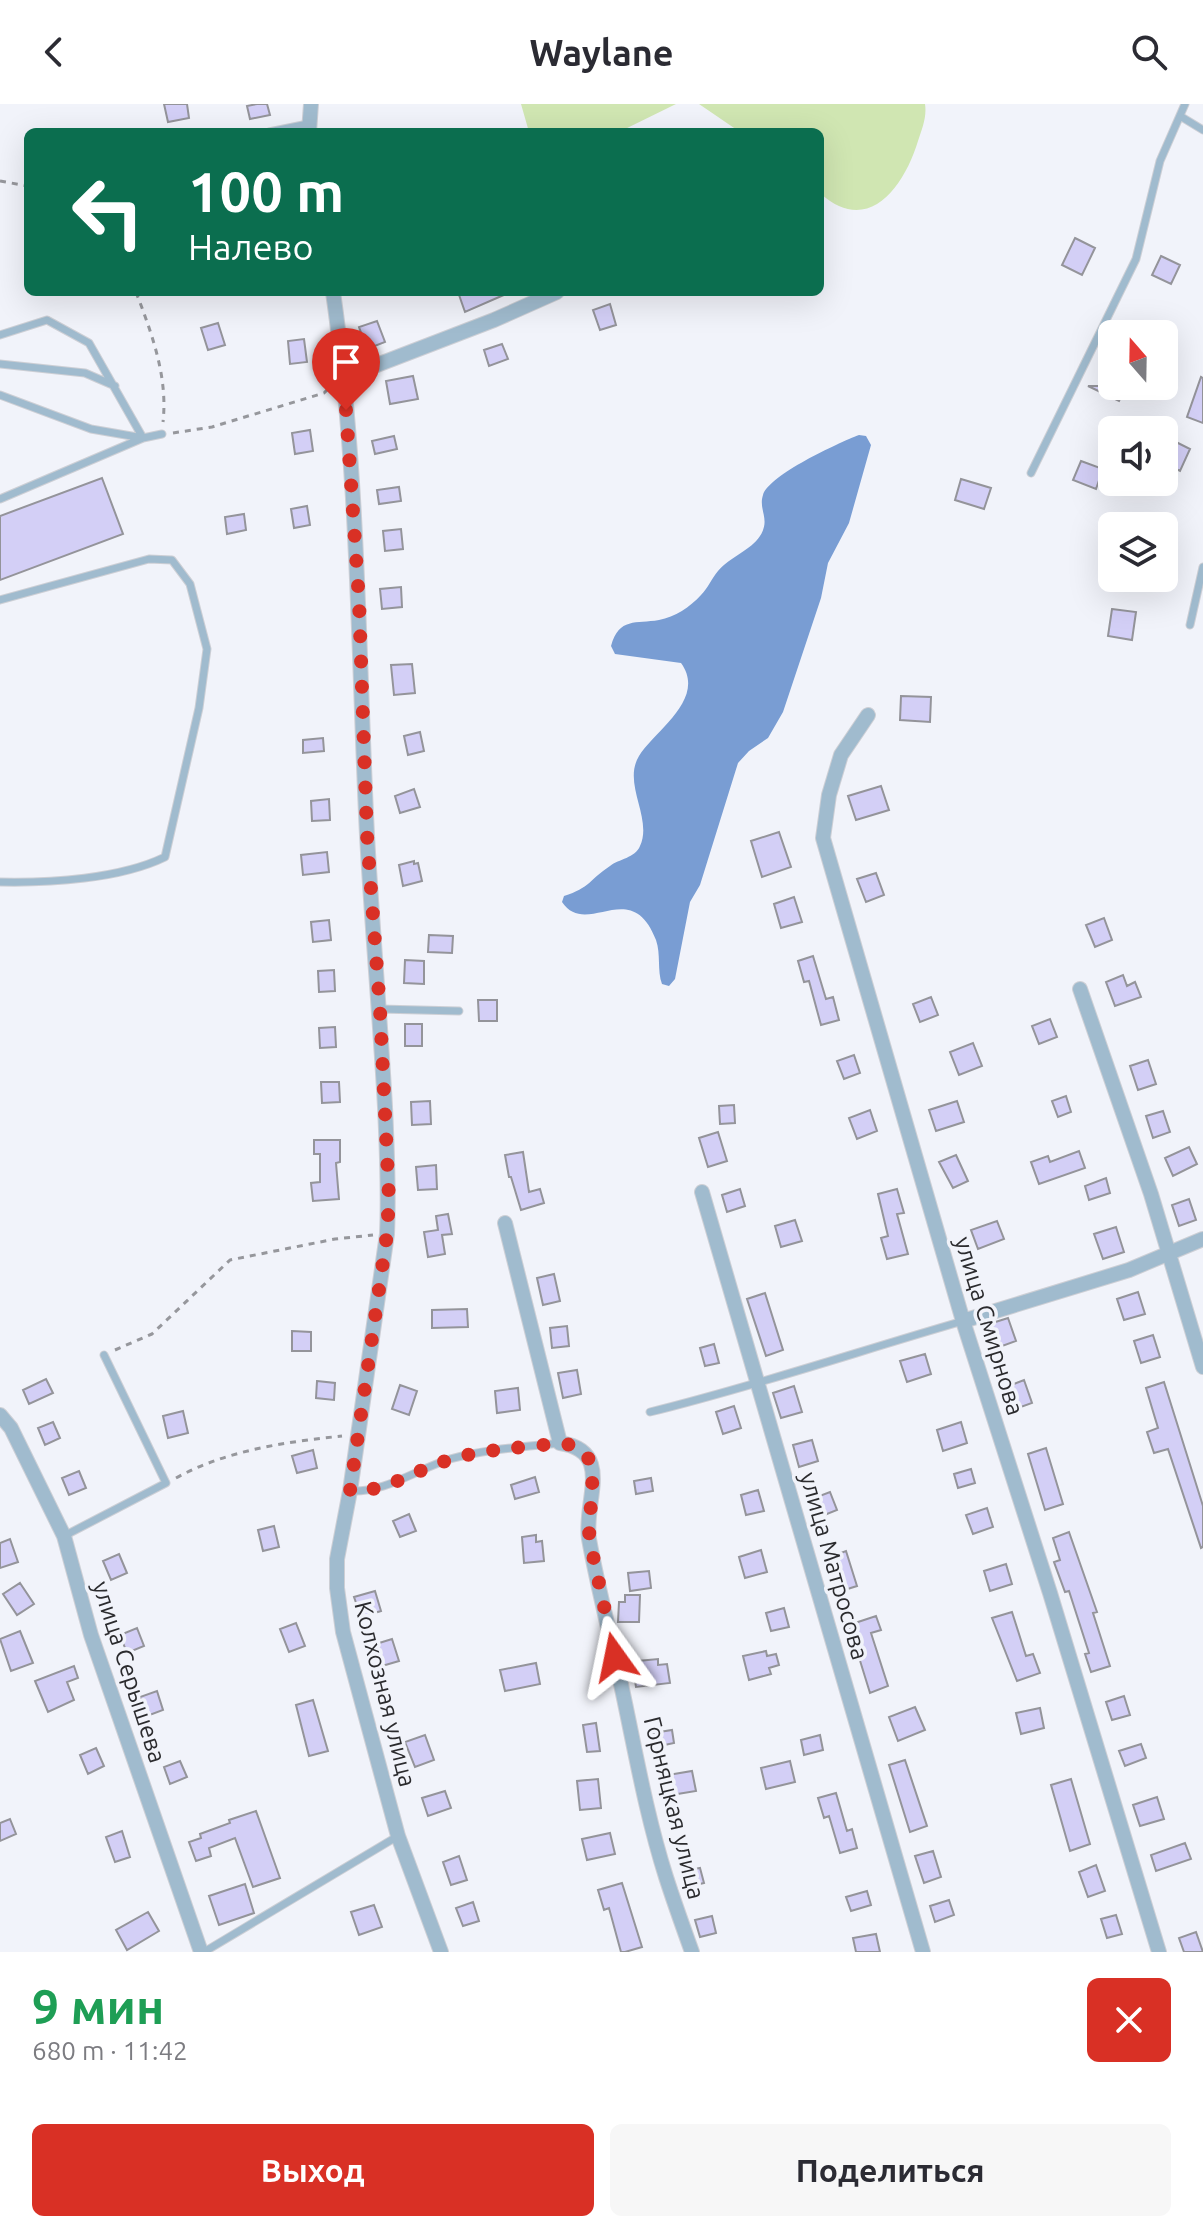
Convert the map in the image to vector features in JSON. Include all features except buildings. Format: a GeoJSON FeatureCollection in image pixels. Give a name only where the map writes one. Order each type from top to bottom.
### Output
{"type":"FeatureCollection","features":[{"type":"Feature","properties":{"kind":"street"},"geometry":{"type":"LineString","coordinates":[[309,128],[311,104]]}},
{"type":"Feature","properties":{"kind":"street","name":"Колхозная улица"},"geometry":{"type":"LineString","coordinates":[[333,296],[343,378],[359,600],[367,835],[380,1009],[389,1198],[387,1234],[350,1491],[337,1559],[337,1588],[347,1646],[398,1836],[441,1952]]}},
{"type":"Feature","properties":{"kind":"street"},"geometry":{"type":"LineString","coordinates":[[343,378],[548,296]]}},
{"type":"Feature","properties":{"kind":"street","name":"улица Смирнова"},"geometry":{"type":"LineString","coordinates":[[868,715],[841,755],[829,795],[823,838],[963,1321],[1069,1653],[1159,1952]]}},
{"type":"Feature","properties":{"kind":"street"},"geometry":{"type":"LineString","coordinates":[[1080,989],[1151,1194],[1203,1367]]}},
{"type":"Feature","properties":{"kind":"street","name":"улица Матросова"},"geometry":{"type":"LineString","coordinates":[[702,1192],[923,1952]]}},
{"type":"Feature","properties":{"kind":"street"},"geometry":{"type":"LineString","coordinates":[[505,1223],[560,1443]]}},
{"type":"Feature","properties":{"kind":"street"},"geometry":{"type":"LineString","coordinates":[[963,1321],[1129,1270],[1203,1239]]}},
{"type":"Feature","properties":{"kind":"street","name":"улица Серышева"},"geometry":{"type":"LineString","coordinates":[[0,1415],[11,1428],[64,1536],[91,1635],[202,1952]]}},
{"type":"Feature","properties":{"kind":"street","name":"Горняцкая улица"},"geometry":{"type":"LineString","coordinates":[[560,1443],[573,1445],[582,1451],[590,1460],[593,1470],[589,1537],[650,1817],[692,1952]]}},
{"type":"Feature","properties":{"kind":"lane"},"geometry":{"type":"LineString","coordinates":[[1031,473],[1136,259],[1160,161],[1185,104]]}},
{"type":"Feature","properties":{"kind":"lane"},"geometry":{"type":"LineString","coordinates":[[1180,116],[1203,130]]}},
{"type":"Feature","properties":{"kind":"lane"},"geometry":{"type":"LineString","coordinates":[[0,335],[47,320],[89,343],[143,438]]}},
{"type":"Feature","properties":{"kind":"lane"},"geometry":{"type":"LineString","coordinates":[[0,364],[85,373],[115,386]]}},
{"type":"Feature","properties":{"kind":"lane"},"geometry":{"type":"LineString","coordinates":[[0,395],[91,429],[143,438]]}},
{"type":"Feature","properties":{"kind":"lane"},"geometry":{"type":"LineString","coordinates":[[0,499],[143,438],[162,434]]}},
{"type":"Feature","properties":{"kind":"lane"},"geometry":{"type":"LineString","coordinates":[[0,600],[149,559],[172,560],[190,584],[207,649],[199,708],[165,857],[146,867],[74,878],[0,882]]}},
{"type":"Feature","properties":{"kind":"lane"},"geometry":{"type":"LineString","coordinates":[[1190,625],[1203,567]]}},
{"type":"Feature","properties":{"kind":"lane"},"geometry":{"type":"LineString","coordinates":[[380,1009],[459,1011]]}},
{"type":"Feature","properties":{"kind":"lane"},"geometry":{"type":"LineString","coordinates":[[650,1412],[759,1384],[855,1351],[963,1321]]}},
{"type":"Feature","properties":{"kind":"lane"},"geometry":{"type":"LineString","coordinates":[[64,1536],[166,1483],[104,1355]]}},
{"type":"Feature","properties":{"kind":"lane"},"geometry":{"type":"LineString","coordinates":[[350,1491],[370,1490],[446,1460],[480,1451],[560,1443]]}},
{"type":"Feature","properties":{"kind":"lane"},"geometry":{"type":"LineString","coordinates":[[202,1952],[398,1836]]}},
{"type":"Feature","properties":{"kind":"path"},"geometry":{"type":"LineString","coordinates":[[0,181],[24,185]]}},
{"type":"Feature","properties":{"kind":"path"},"geometry":{"type":"LineString","coordinates":[[138,296],[156,345],[165,403],[162,434],[212,427],[240,419],[324,393],[343,378]]}},
{"type":"Feature","properties":{"kind":"path"},"geometry":{"type":"LineString","coordinates":[[104,1355],[152,1334],[230,1260],[335,1239],[387,1234]]}},
{"type":"Feature","properties":{"kind":"path"},"geometry":{"type":"LineString","coordinates":[[166,1483],[204,1464],[259,1448],[358,1434]]}},
{"type":"Feature","properties":{"kind":"green space"},"geometry":{"type":"Polygon","coordinates":[[[521,104],[676,104],[627,128],[528,128],[521,104]]]}},
{"type":"Feature","properties":{"kind":"green space"},"geometry":{"type":"Polygon","coordinates":[[[699,104],[925,104],[922,127],[904,175],[882,201],[854,210],[837,205],[824,196],[824,128],[734,128],[699,104]]]}},
{"type":"Feature","properties":{"kind":"water"},"geometry":{"type":"Polygon","coordinates":[[[859,435],[866,436],[871,445],[849,523],[828,563],[821,598],[783,712],[768,738],[738,763],[700,885],[690,902],[675,979],[669,986],[662,984],[656,940],[646,921],[634,912],[622,909],[584,914],[572,912],[562,902],[564,896],[585,886],[610,866],[638,850],[643,824],[635,789],[635,767],[646,746],[676,713],[688,689],[687,676],[681,663],[615,654],[611,646],[614,637],[624,626],[665,619],[692,604],[723,566],[760,536],[764,525],[762,500],[768,487],[805,460],[859,435]]]}},
{"type":"Feature","properties":{"kind":"route"},"geometry":{"type":"LineString","coordinates":[[346,410],[359,600],[367,835],[380,1009],[389,1198],[387,1234],[350,1491],[362,1492],[383,1486],[446,1460],[480,1451],[560,1443],[573,1445],[590,1460],[593,1470],[589,1537],[615,1657]]}}]}
